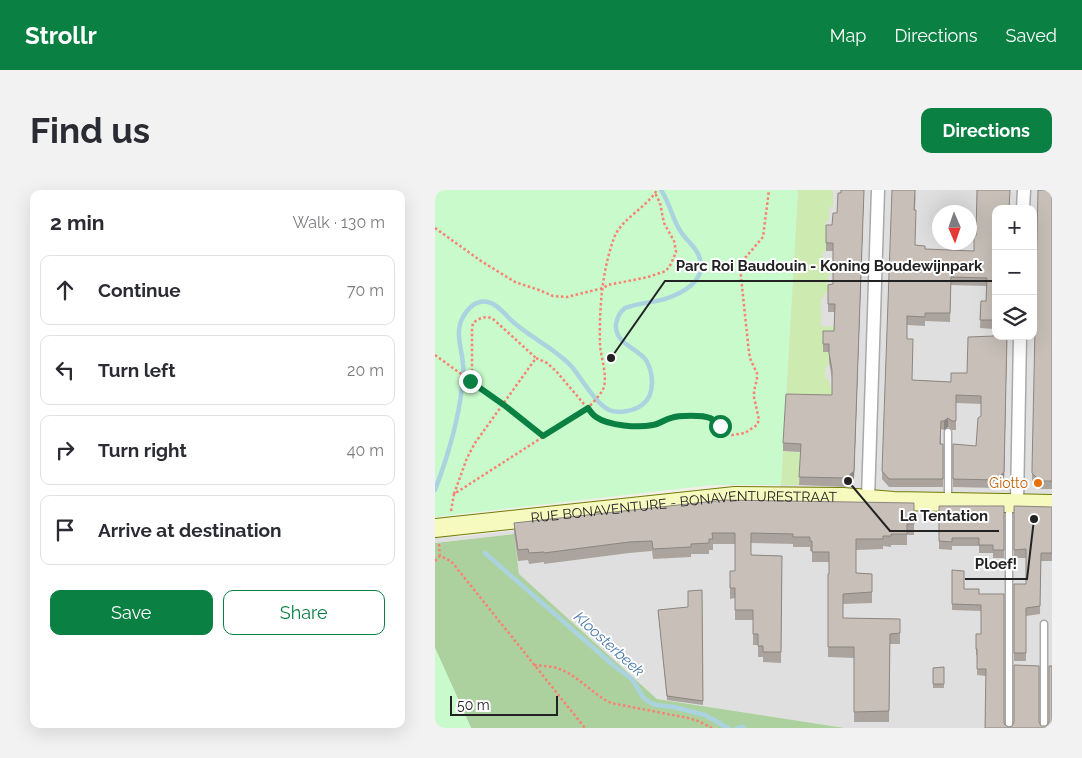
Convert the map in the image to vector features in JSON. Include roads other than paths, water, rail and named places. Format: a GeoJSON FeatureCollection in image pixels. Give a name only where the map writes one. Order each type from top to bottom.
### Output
{"type":"FeatureCollection","features":[{"type":"Feature","properties":{"kind":"street"},"geometry":{"type":"LineString","coordinates":[[867,499],[878,190]]}},
{"type":"Feature","properties":{"kind":"street"},"geometry":{"type":"LineString","coordinates":[[1023,205],[1024,190]]}},
{"type":"Feature","properties":{"kind":"street"},"geometry":{"type":"LineString","coordinates":[[1013,503],[1020,340]]}},
{"type":"Feature","properties":{"kind":"street","name":"RUE BONAVENTURE - BONAVENTURESTRAAT"},"geometry":{"type":"LineString","coordinates":[[443,527],[735,496],[843,497],[881,501],[1052,504]]}},
{"type":"Feature","properties":{"kind":"lane"},"geometry":{"type":"LineString","coordinates":[[948,432],[948,502]]}},
{"type":"Feature","properties":{"kind":"lane"},"geometry":{"type":"LineString","coordinates":[[1009,728],[1013,503]]}},
{"type":"Feature","properties":{"kind":"lane"},"geometry":{"type":"LineString","coordinates":[[1044,624],[1044,728]]}},
{"type":"Feature","properties":{"kind":"lane"},"geometry":{"type":"LineString","coordinates":[[1009,666],[1018,666]]}},
{"type":"Feature","properties":{"kind":"lane"},"geometry":{"type":"LineString","coordinates":[[1035,666],[1044,666]]}},
{"type":"Feature","properties":{"kind":"waterway","name":"Kloosterbeek"},"geometry":{"type":"LineString","coordinates":[[435,490],[458,414],[463,379],[459,336],[460,324],[466,312],[476,303],[484,301],[494,304],[516,325],[565,360],[599,402],[609,410],[617,412],[630,410],[639,407],[647,401],[652,385],[650,368],[642,356],[622,341],[616,331],[618,317],[625,308],[661,300],[685,290],[691,286],[701,270],[699,256],[678,227],[661,190]]}},
{"type":"Feature","properties":{"kind":"waterway","name":"Kloosterbeek"},"geometry":{"type":"LineString","coordinates":[[485,553],[613,665],[632,679],[643,697],[649,702],[705,715],[728,728]]}},
{"type":"Feature","properties":{"kind":"waterway","name":"Kloosterbeek"},"geometry":{"type":"LineString","coordinates":[[737,728],[744,728]]}},
{"type":"Feature","properties":{"kind":"place","name":"Parc Roi Baudouin - Koning Boudewijnpark"},"geometry":{"type":"Point","coordinates":[611,358]}},
{"type":"Feature","properties":{"kind":"place","name":"La Tentation"},"geometry":{"type":"Point","coordinates":[848,481]}},
{"type":"Feature","properties":{"kind":"place","name":"Giotto"},"geometry":{"type":"Point","coordinates":[1038,483]}},
{"type":"Feature","properties":{"kind":"place","name":"Ploef!"},"geometry":{"type":"Point","coordinates":[1034,519]}}]}
